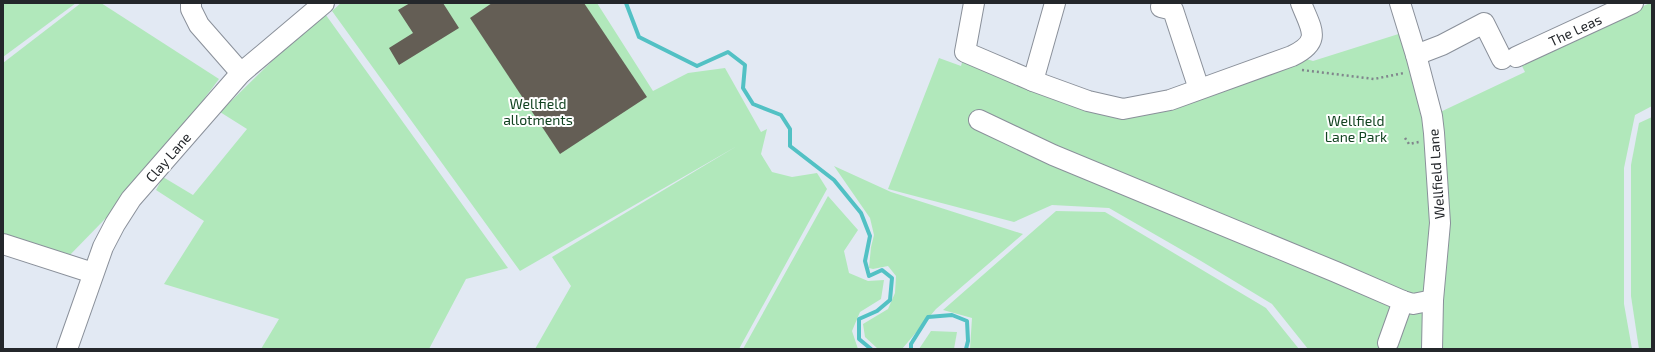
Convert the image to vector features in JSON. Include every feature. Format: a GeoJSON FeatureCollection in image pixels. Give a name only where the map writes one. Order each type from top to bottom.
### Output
{"type":"FeatureCollection","features":[{"type":"Feature","properties":{"kind":"street"},"geometry":{"type":"LineString","coordinates":[[192,3],[191,9],[199,25],[241,73]]}},
{"type":"Feature","properties":{"kind":"street","name":"Clay Lane"},"geometry":{"type":"LineString","coordinates":[[67,349],[93,273],[106,241],[131,199],[241,73],[324,3]]}},
{"type":"Feature","properties":{"kind":"street"},"geometry":{"type":"LineString","coordinates":[[974,3],[965,52],[1033,81],[1088,101],[1123,109],[1170,100],[1305,50],[1312,41],[1312,32],[1301,3]]}},
{"type":"Feature","properties":{"kind":"street"},"geometry":{"type":"LineString","coordinates":[[1033,81],[1055,3]]}},
{"type":"Feature","properties":{"kind":"street","name":"Wellfield Lane"},"geometry":{"type":"LineString","coordinates":[[1400,3],[1416,54],[1432,116],[1440,223],[1433,300],[1432,349]]}},
{"type":"Feature","properties":{"kind":"street","name":"The Leas"},"geometry":{"type":"LineString","coordinates":[[1416,54],[1442,45],[1484,24],[1509,58],[1633,3]]}},
{"type":"Feature","properties":{"kind":"street"},"geometry":{"type":"LineString","coordinates":[[1161,7],[1173,10],[1199,90]]}},
{"type":"Feature","properties":{"kind":"street"},"geometry":{"type":"LineString","coordinates":[[979,120],[1053,155],[1403,301],[1413,304],[1433,300]]}},
{"type":"Feature","properties":{"kind":"street"},"geometry":{"type":"LineString","coordinates":[[3,244],[93,273]]}},
{"type":"Feature","properties":{"kind":"street"},"geometry":{"type":"LineString","coordinates":[[1388,342],[1403,301]]}},
{"type":"Feature","properties":{"kind":"path"},"geometry":{"type":"LineString","coordinates":[[1292,56],[1295,63],[1295,69],[1374,79],[1407,73]]}},
{"type":"Feature","properties":{"kind":"path"},"geometry":{"type":"LineString","coordinates":[[1405,138],[1409,144],[1424,142]]}},
{"type":"Feature","properties":{"kind":"green space"},"geometry":{"type":"Polygon","coordinates":[[[3,3],[76,3],[3,57],[3,3]]]}},
{"type":"Feature","properties":{"kind":"green space"},"geometry":{"type":"Polygon","coordinates":[[[81,3],[101,3],[219,79],[143,180],[67,258],[3,240],[3,63],[81,3]]]}},
{"type":"Feature","properties":{"kind":"green space","name":"Wellfield allotments"},"geometry":{"type":"Polygon","coordinates":[[[341,3],[597,3],[653,91],[688,73],[725,68],[761,132],[767,129],[761,154],[772,172],[792,177],[817,173],[827,189],[739,349],[535,349],[571,286],[552,257],[737,146],[520,271],[332,11],[341,3]]]}},
{"type":"Feature","properties":{"kind":"green space"},"geometry":{"type":"Polygon","coordinates":[[[1652,3],[1652,106],[1635,115],[1624,168],[1624,304],[1632,349],[1438,349],[1436,114],[1525,72],[1521,64],[1652,3]]]}},
{"type":"Feature","properties":{"kind":"green space"},"geometry":{"type":"Polygon","coordinates":[[[323,11],[508,268],[466,279],[429,349],[261,349],[279,319],[164,284],[204,221],[156,190],[163,177],[193,195],[247,129],[220,112],[323,11]]]}},
{"type":"Feature","properties":{"kind":"green space","name":"Wellfield Lane Park"},"geometry":{"type":"Polygon","coordinates":[[[1408,31],[1432,116],[1432,349],[1308,349],[1272,304],[1109,208],[1052,205],[1014,222],[888,189],[939,58],[961,66],[965,52],[1123,109],[1300,57],[1313,61],[1408,31]]]}},
{"type":"Feature","properties":{"kind":"green space"},"geometry":{"type":"Polygon","coordinates":[[[1652,117],[1652,349],[1639,349],[1631,296],[1631,165],[1639,123],[1652,117]]]}},
{"type":"Feature","properties":{"kind":"green space"},"geometry":{"type":"Polygon","coordinates":[[[834,166],[891,192],[1023,234],[936,309],[902,349],[878,349],[865,337],[863,324],[888,309],[895,293],[896,276],[888,266],[873,269],[869,268],[874,235],[870,218],[834,166]]]}},
{"type":"Feature","properties":{"kind":"green space"},"geometry":{"type":"Polygon","coordinates":[[[828,196],[858,230],[844,251],[849,273],[868,281],[884,280],[881,299],[860,312],[852,331],[858,349],[743,349],[828,196]]]}},
{"type":"Feature","properties":{"kind":"green space"},"geometry":{"type":"Polygon","coordinates":[[[1056,211],[1105,212],[1266,308],[1299,349],[970,349],[972,318],[943,310],[1056,211]]]}},
{"type":"Feature","properties":{"kind":"green space"},"geometry":{"type":"Polygon","coordinates":[[[931,331],[957,332],[954,349],[919,349],[931,331]]]}},
{"type":"Feature","properties":{"kind":"building"},"geometry":{"type":"Polygon","coordinates":[[[410,3],[443,3],[459,28],[399,65],[389,48],[413,33],[398,10],[410,3]]]}},
{"type":"Feature","properties":{"kind":"building"},"geometry":{"type":"Polygon","coordinates":[[[492,3],[584,3],[647,97],[560,154],[470,18],[492,3]]]}},
{"type":"Feature","properties":{"kind":"waterway"},"geometry":{"type":"LineString","coordinates":[[626,3],[639,37],[697,66],[728,52],[745,65],[743,88],[753,104],[781,115],[790,129],[790,146],[834,180],[861,213],[870,236],[865,261],[869,276],[882,270],[892,278],[890,300],[877,311],[859,319],[859,339],[871,349]]}},
{"type":"Feature","properties":{"kind":"waterway"},"geometry":{"type":"LineString","coordinates":[[911,349],[911,344],[928,317],[952,315],[967,321],[968,341],[966,349]]}}]}
